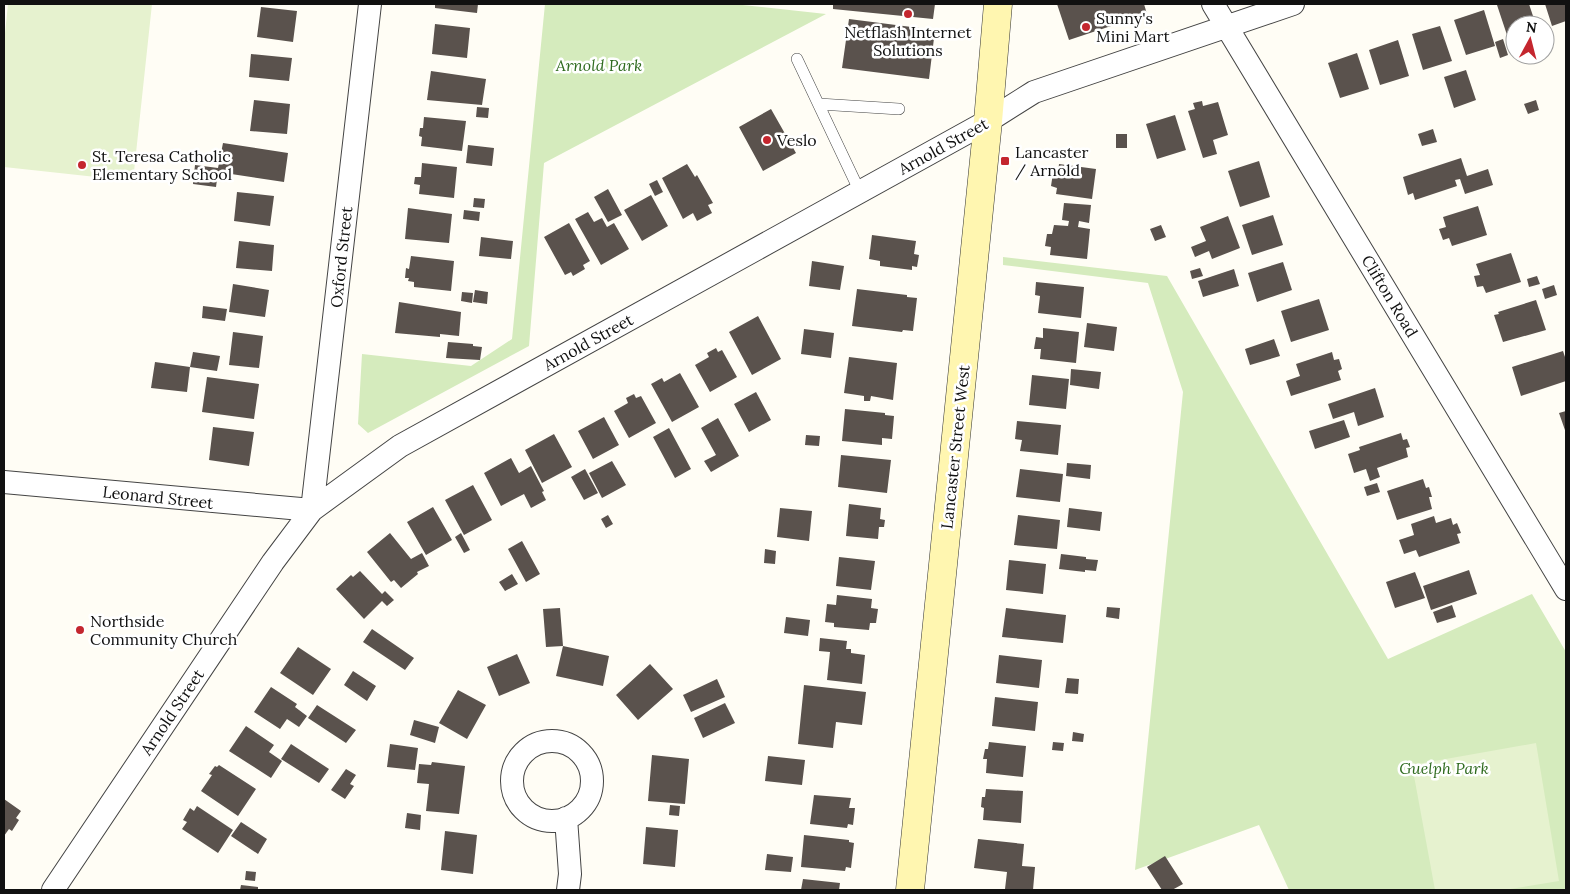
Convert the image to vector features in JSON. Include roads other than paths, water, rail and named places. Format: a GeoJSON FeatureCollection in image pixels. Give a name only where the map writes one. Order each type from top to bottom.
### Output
{"type":"FeatureCollection","features":[{"type":"Feature","properties":{"kind":"main road","name":"Lancaster Street West"},"geometry":{"type":"LineString","coordinates":[[910,890],[988,121],[998,4]]}},
{"type":"Feature","properties":{"kind":"street","name":"Oxford Street"},"geometry":{"type":"LineString","coordinates":[[312,510],[370,4]]}},
{"type":"Feature","properties":{"kind":"street","name":"Clifton Road"},"geometry":{"type":"LineString","coordinates":[[1213,4],[1566,589]]}},
{"type":"Feature","properties":{"kind":"street","name":"Arnold Street"},"geometry":{"type":"LineString","coordinates":[[52,890],[272,562],[312,510],[400,446],[988,121],[1034,92],[1293,4]]}},
{"type":"Feature","properties":{"kind":"street","name":"Leonard Street"},"geometry":{"type":"LineString","coordinates":[[4,482],[312,510]]}},
{"type":"Feature","properties":{"kind":"street"},"geometry":{"type":"LineString","coordinates":[[566,818],[570,874],[568,890]]}},
{"type":"Feature","properties":{"kind":"lane"},"geometry":{"type":"LineString","coordinates":[[797,58],[860,192]]}},
{"type":"Feature","properties":{"kind":"lane"},"geometry":{"type":"LineString","coordinates":[[819,104],[899,109]]}},
{"type":"Feature","properties":{"kind":"place","name":"Netflash Internet Solutions"},"geometry":{"type":"Point","coordinates":[908,14]}},
{"type":"Feature","properties":{"kind":"place","name":"Sunny's Mini Mart"},"geometry":{"type":"Point","coordinates":[1086,27]}},
{"type":"Feature","properties":{"kind":"place","name":"Veslo"},"geometry":{"type":"Point","coordinates":[767,140]}},
{"type":"Feature","properties":{"kind":"place","name":"Lancaster / Arnold"},"geometry":{"type":"Point","coordinates":[1005,161]}},
{"type":"Feature","properties":{"kind":"place","name":"St. Teresa Catholic Elementary School"},"geometry":{"type":"Point","coordinates":[82,165]}},
{"type":"Feature","properties":{"kind":"place","name":"Northside Community Church"},"geometry":{"type":"Point","coordinates":[80,630]}},
{"type":"Feature","properties":{"kind":"park label","name":"Arnold Park"},"geometry":{"type":"Point","coordinates":[599,65]}},
{"type":"Feature","properties":{"kind":"park label","name":"Guelph Park"},"geometry":{"type":"Point","coordinates":[1444,768]}}]}
